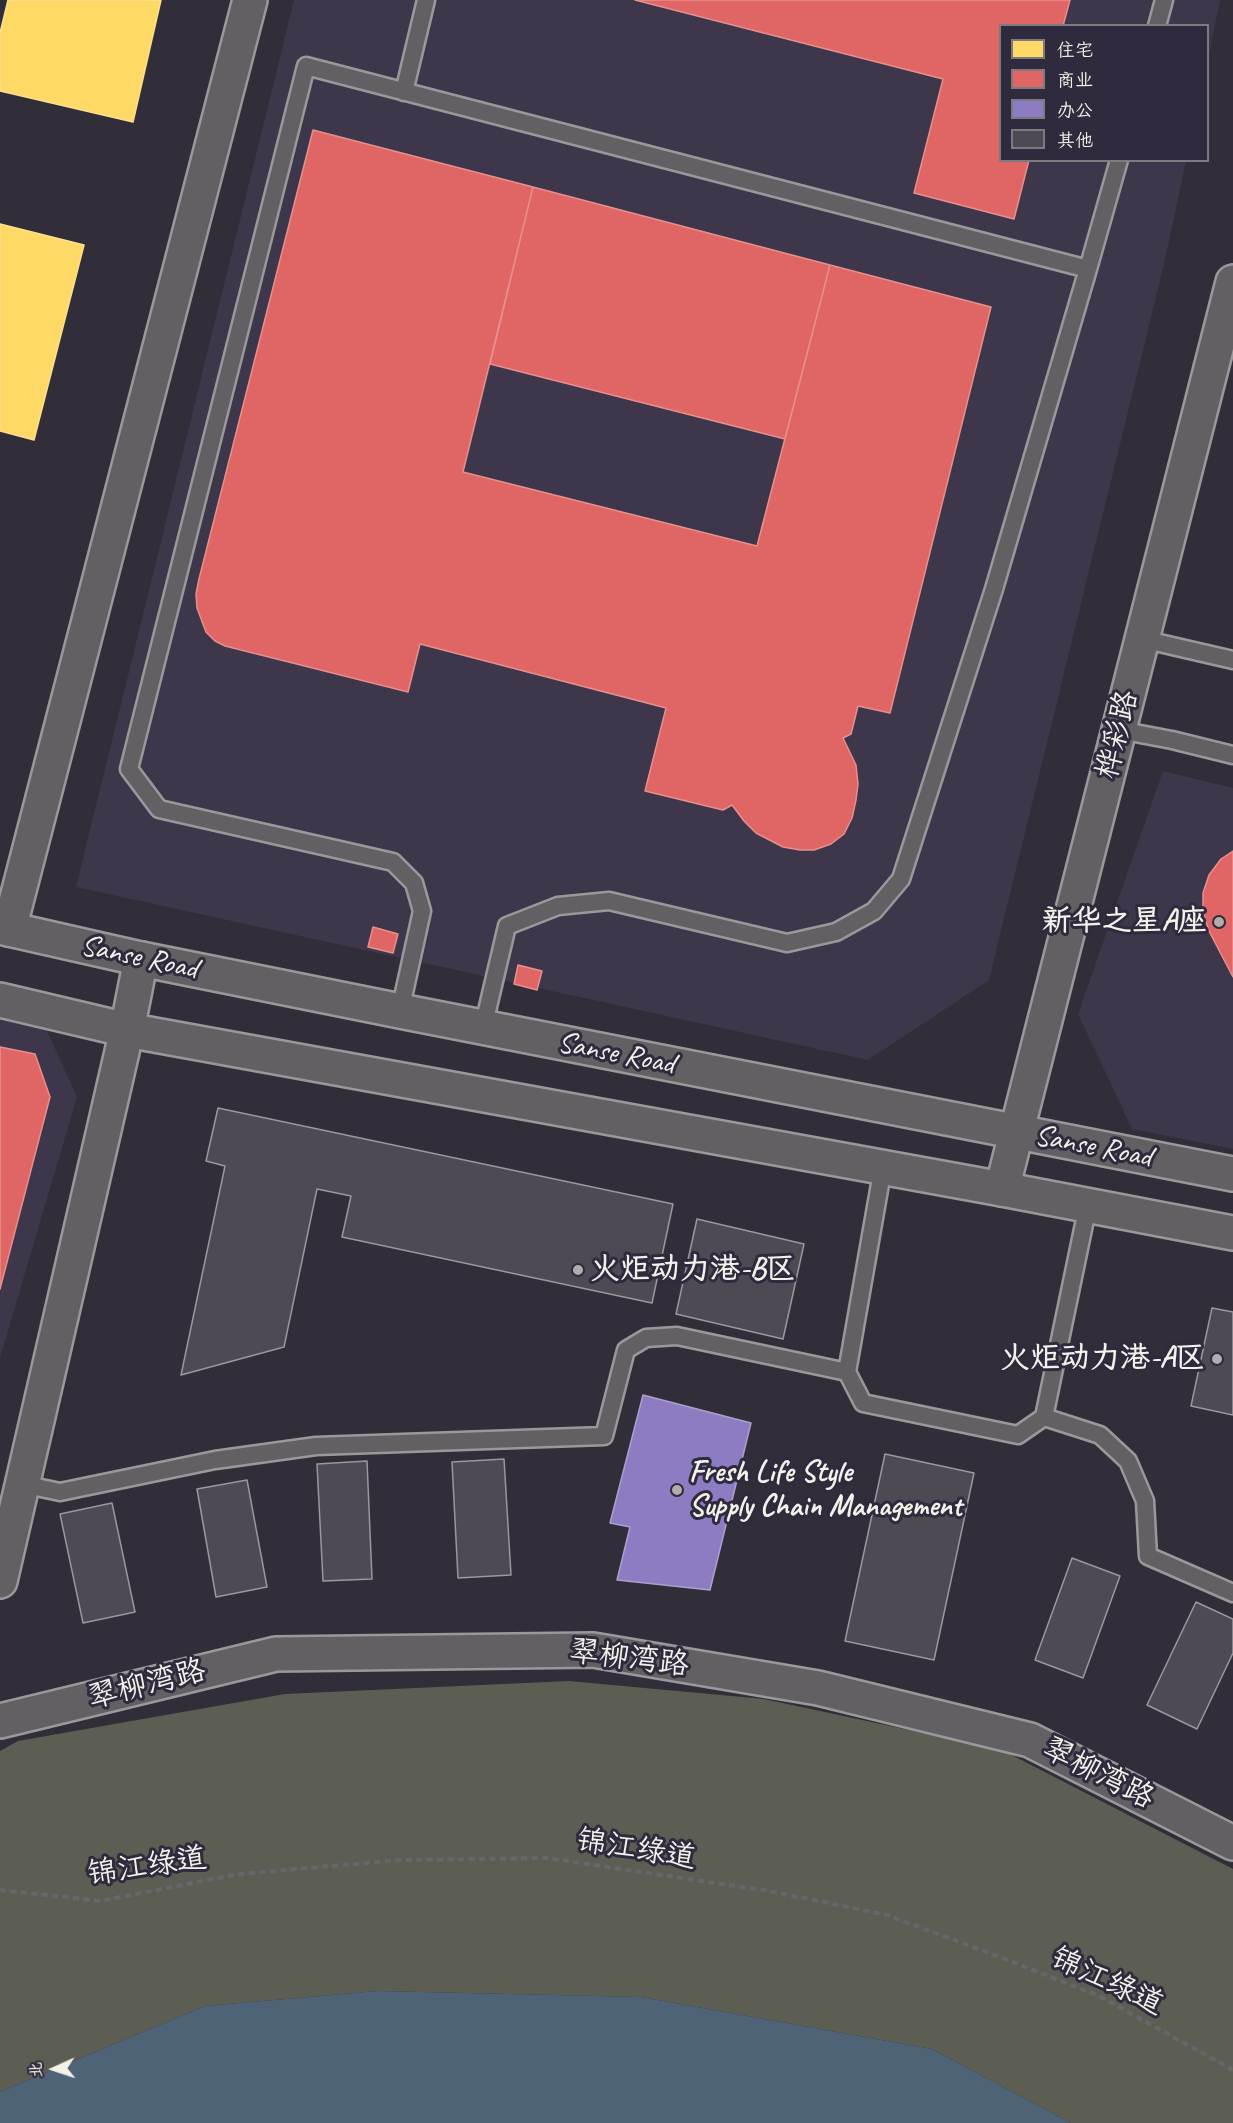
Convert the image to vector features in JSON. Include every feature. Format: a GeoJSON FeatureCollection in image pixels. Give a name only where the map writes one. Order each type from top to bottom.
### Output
{"type":"FeatureCollection","features":[{"type":"Feature","properties":{"kind":"street"},"geometry":{"type":"LineString","coordinates":[[5,928],[250,0]]}},
{"type":"Feature","properties":{"kind":"street","name":"桦彩路"},"geometry":{"type":"LineString","coordinates":[[1002,1189],[1233,282]]}},
{"type":"Feature","properties":{"kind":"street","name":"Sanse Road"},"geometry":{"type":"LineString","coordinates":[[5,928],[141,959],[483,1028],[1233,1174]]}},
{"type":"Feature","properties":{"kind":"street"},"geometry":{"type":"LineString","coordinates":[[0,1581],[127,1030],[141,959]]}},
{"type":"Feature","properties":{"kind":"street","name":"Sanse Road"},"geometry":{"type":"LineString","coordinates":[[0,1000],[127,1030],[1233,1233]]}},
{"type":"Feature","properties":{"kind":"street","name":"翠柳湾路"},"geometry":{"type":"LineString","coordinates":[[0,1720],[276,1654],[593,1650],[818,1688],[1030,1740],[1233,1843]]}},
{"type":"Feature","properties":{"kind":"lane"},"geometry":{"type":"LineString","coordinates":[[404,92],[426,0]]}},
{"type":"Feature","properties":{"kind":"lane"},"geometry":{"type":"LineString","coordinates":[[1158,24],[1164,0]]}},
{"type":"Feature","properties":{"kind":"lane"},"geometry":{"type":"LineString","coordinates":[[400,1011],[422,911],[414,884],[393,862],[159,809],[129,769],[306,66],[1088,268]]}},
{"type":"Feature","properties":{"kind":"lane"},"geometry":{"type":"LineString","coordinates":[[483,1028],[507,926],[558,906],[609,901],[787,943],[836,932],[874,911],[901,879],[994,589],[1118,162]]}},
{"type":"Feature","properties":{"kind":"lane"},"geometry":{"type":"LineString","coordinates":[[1142,639],[1233,660]]}},
{"type":"Feature","properties":{"kind":"lane"},"geometry":{"type":"LineString","coordinates":[[1119,730],[1233,755]]}},
{"type":"Feature","properties":{"kind":"lane"},"geometry":{"type":"LineString","coordinates":[[883,1167],[847,1372],[863,1403],[1018,1435],[1044,1417],[1088,1205]]}},
{"type":"Feature","properties":{"kind":"lane"},"geometry":{"type":"LineString","coordinates":[[22,1484],[60,1492],[215,1460],[316,1446],[604,1436],[626,1350],[646,1338],[677,1336],[847,1372]]}},
{"type":"Feature","properties":{"kind":"lane"},"geometry":{"type":"LineString","coordinates":[[1044,1417],[1100,1435],[1128,1461],[1145,1502],[1148,1556],[1233,1593]]}},
{"type":"Feature","properties":{"kind":"path","name":"锦江绿道"},"geometry":{"type":"LineString","coordinates":[[0,1890],[100,1901],[239,1874],[401,1860],[547,1858],[769,1892],[887,1915],[1099,1996],[1233,2070]]}},
{"type":"Feature","properties":{"kind":"shaded area"},"geometry":{"type":"Polygon","coordinates":[[[294,0],[1220,0],[1209,54],[1209,24],[999,24],[999,162],[1186,162],[1165,260],[989,980],[868,1060],[76,887],[294,0]]]}},
{"type":"Feature","properties":{"kind":"shaded area"},"geometry":{"type":"Polygon","coordinates":[[[1163,771],[1233,788],[1233,1149],[1132,1129],[1078,1014],[1163,771]]]}},
{"type":"Feature","properties":{"kind":"shaded area"},"geometry":{"type":"Polygon","coordinates":[[[0,1016],[44,1024],[77,1097],[0,1358],[0,1016]]]}},
{"type":"Feature","properties":{"kind":"shaded area"},"geometry":{"type":"Polygon","coordinates":[[[569,1681],[764,1699],[1002,1750],[1233,1869],[1233,2123],[1071,2123],[932,2049],[641,1997],[378,1991],[205,2006],[0,2092],[0,1751],[18,1741],[285,1694],[569,1681]]]}},
{"type":"Feature","properties":{"kind":"water"},"geometry":{"type":"Polygon","coordinates":[[[378,1991],[641,1997],[932,2049],[1071,2123],[0,2123],[0,2092],[205,2006],[378,1991]]]}},
{"type":"Feature","properties":{"kind":"building: 住宅"},"geometry":{"type":"Polygon","coordinates":[[[8,0],[161,0],[133,122],[0,91],[0,33],[8,0]]]}},
{"type":"Feature","properties":{"kind":"building: 住宅"},"geometry":{"type":"Polygon","coordinates":[[[0,224],[84,245],[34,440],[0,431],[0,224]]]}},
{"type":"Feature","properties":{"kind":"building: 商业"},"geometry":{"type":"Polygon","coordinates":[[[635,0],[1070,0],[1064,24],[999,24],[999,162],[1028,162],[1014,219],[914,193],[943,79],[635,0]]]}},
{"type":"Feature","properties":{"kind":"building: 商业"},"geometry":{"type":"Polygon","coordinates":[[[313,130],[533,187],[463,472],[757,546],[830,265],[991,307],[890,713],[858,706],[851,734],[843,738],[856,765],[858,784],[852,818],[844,834],[831,844],[814,850],[783,847],[756,833],[732,805],[723,810],[645,791],[666,708],[420,644],[408,692],[225,646],[215,641],[206,632],[197,608],[196,594],[199,579],[313,130]]]}},
{"type":"Feature","properties":{"kind":"building: 商业"},"geometry":{"type":"Polygon","coordinates":[[[533,187],[830,265],[785,439],[490,364],[533,187]]]}},
{"type":"Feature","properties":{"kind":"building: 商业","name":"新华之星A座"},"geometry":{"type":"Polygon","coordinates":[[[1233,851],[1233,977],[1209,931],[1203,912],[1203,893],[1209,875],[1221,859],[1233,851]]]}},
{"type":"Feature","properties":{"kind":"building: 商业"},"geometry":{"type":"Polygon","coordinates":[[[373,927],[398,934],[393,953],[368,947],[373,927]]]}},
{"type":"Feature","properties":{"kind":"building: 商业"},"geometry":{"type":"Polygon","coordinates":[[[518,965],[542,971],[537,990],[514,984],[518,965]]]}},
{"type":"Feature","properties":{"kind":"building: 商业"},"geometry":{"type":"Polygon","coordinates":[[[0,1047],[35,1054],[50,1097],[0,1289],[0,1047]]]}},
{"type":"Feature","properties":{"kind":"building: 办公"},"geometry":{"type":"Polygon","coordinates":[[[643,1395],[751,1423],[710,1590],[617,1580],[630,1527],[610,1523],[643,1395]]]}},
{"type":"Feature","properties":{"kind":"building: 其他","name":"火炬动力港-B区"},"geometry":{"type":"Polygon","coordinates":[[[218,1108],[673,1204],[652,1303],[342,1237],[351,1196],[317,1189],[284,1347],[181,1375],[225,1166],[206,1161],[218,1108]]]}},
{"type":"Feature","properties":{"kind":"building: 其他"},"geometry":{"type":"Polygon","coordinates":[[[697,1219],[804,1244],[783,1339],[676,1314],[697,1219]]]}},
{"type":"Feature","properties":{"kind":"building: 其他","name":"火炬动力港-A区"},"geometry":{"type":"Polygon","coordinates":[[[1212,1308],[1233,1312],[1233,1415],[1191,1406],[1212,1308]]]}},
{"type":"Feature","properties":{"kind":"building: 其他"},"geometry":{"type":"Polygon","coordinates":[[[885,1454],[974,1473],[934,1660],[845,1641],[885,1454]]]}},
{"type":"Feature","properties":{"kind":"building: 其他"},"geometry":{"type":"Polygon","coordinates":[[[504,1459],[511,1575],[458,1578],[452,1462],[504,1459]]]}},
{"type":"Feature","properties":{"kind":"building: 其他"},"geometry":{"type":"Polygon","coordinates":[[[367,1461],[372,1579],[323,1581],[317,1464],[367,1461]]]}},
{"type":"Feature","properties":{"kind":"building: 其他"},"geometry":{"type":"Polygon","coordinates":[[[247,1480],[267,1587],[216,1597],[197,1489],[247,1480]]]}},
{"type":"Feature","properties":{"kind":"building: 其他"},"geometry":{"type":"Polygon","coordinates":[[[112,1503],[135,1612],[83,1623],[60,1514],[112,1503]]]}},
{"type":"Feature","properties":{"kind":"building: 其他"},"geometry":{"type":"Polygon","coordinates":[[[1072,1558],[1120,1576],[1083,1678],[1035,1660],[1072,1558]]]}},
{"type":"Feature","properties":{"kind":"building: 其他"},"geometry":{"type":"Polygon","coordinates":[[[1196,1602],[1233,1619],[1233,1653],[1197,1729],[1147,1705],[1196,1602]]]}},
{"type":"Feature","properties":{"kind":"place","name":"新华之星A座"},"geometry":{"type":"Point","coordinates":[1219,922]}},
{"type":"Feature","properties":{"kind":"place","name":"火炬动力港-B区"},"geometry":{"type":"Point","coordinates":[578,1270]}},
{"type":"Feature","properties":{"kind":"place","name":"火炬动力港-A区"},"geometry":{"type":"Point","coordinates":[1217,1359]}},
{"type":"Feature","properties":{"kind":"place","name":"Fresh Life Style Supply Chain Management"},"geometry":{"type":"Point","coordinates":[677,1490]}}]}
